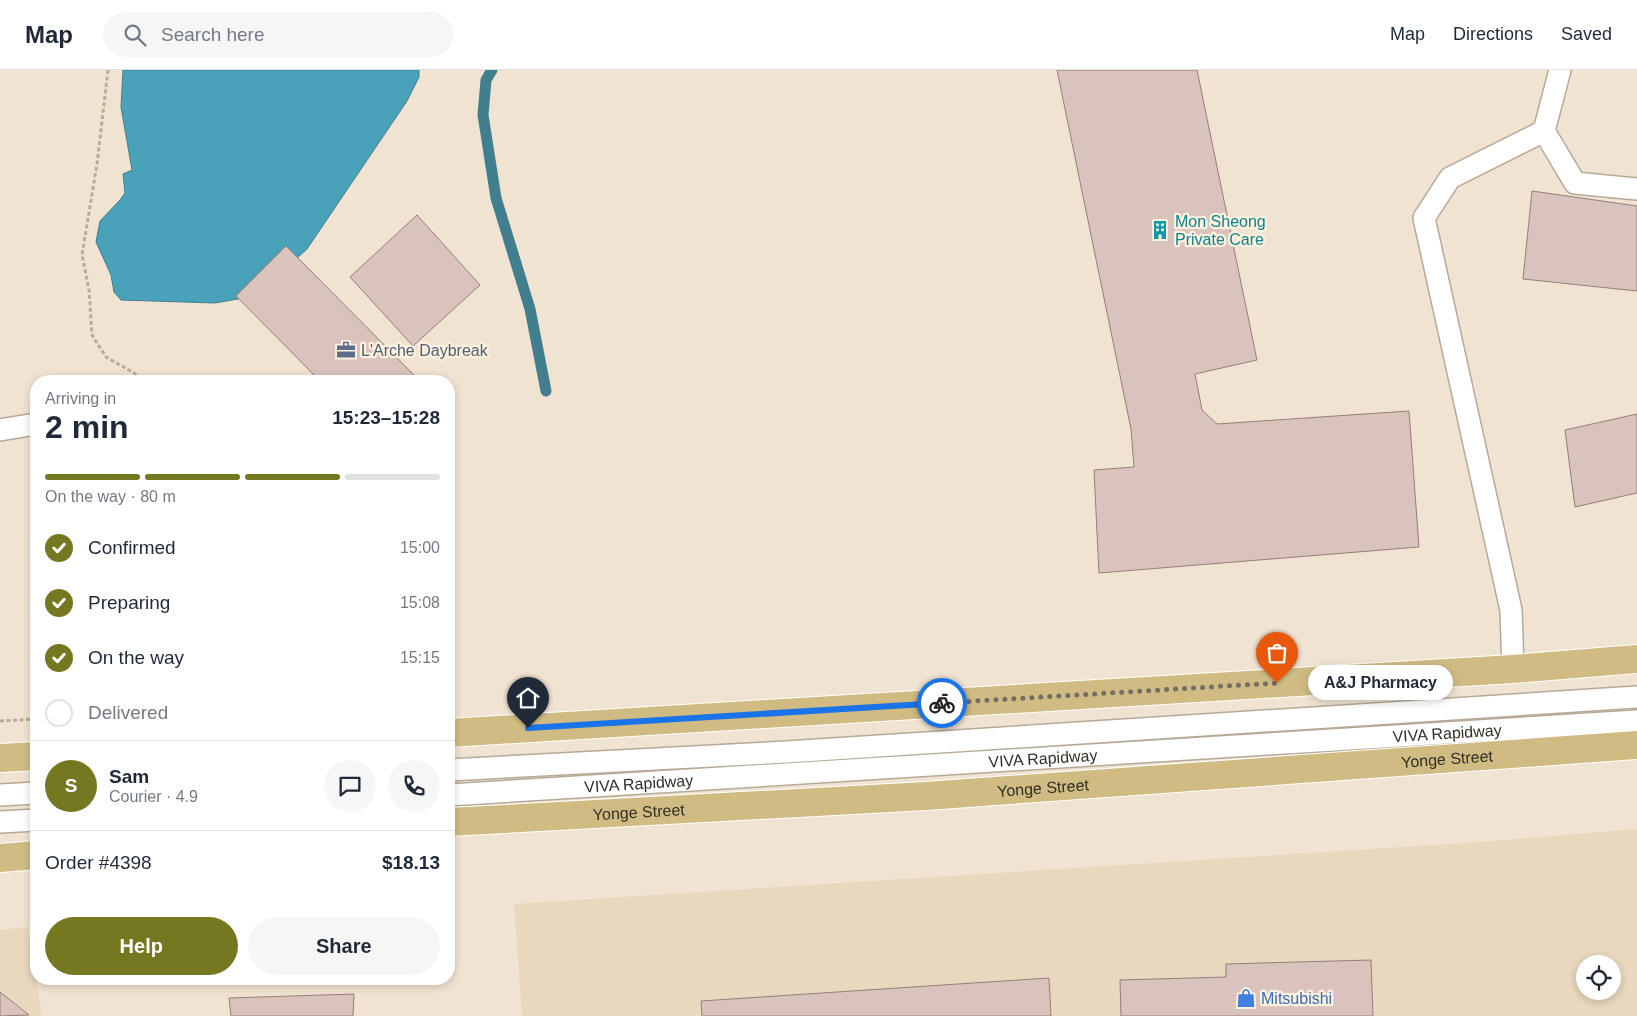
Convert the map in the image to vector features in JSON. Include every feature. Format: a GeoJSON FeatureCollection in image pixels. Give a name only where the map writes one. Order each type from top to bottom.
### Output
{"type":"FeatureCollection","features":[{"type":"Feature","properties":{"kind":"main road"},"geometry":{"type":"LineString","coordinates":[[455,733],[1637,659]]}},
{"type":"Feature","properties":{"kind":"main road","name":"Yonge Street"},"geometry":{"type":"LineString","coordinates":[[455,822],[926,796],[1637,745]]}},
{"type":"Feature","properties":{"kind":"main road"},"geometry":{"type":"LineString","coordinates":[[0,758],[30,756]]}},
{"type":"Feature","properties":{"kind":"main road"},"geometry":{"type":"LineString","coordinates":[[0,858],[30,856]]}},
{"type":"Feature","properties":{"kind":"lane"},"geometry":{"type":"LineString","coordinates":[[1560,70],[1544,131],[1575,182],[1637,189]]}},
{"type":"Feature","properties":{"kind":"lane"},"geometry":{"type":"LineString","coordinates":[[1513,668],[1510,610],[1424,218],[1450,178],[1544,131]]}},
{"type":"Feature","properties":{"kind":"lane"},"geometry":{"type":"LineString","coordinates":[[0,430],[30,425]]}},
{"type":"Feature","properties":{"kind":"lane","name":"VIVA Rapidway"},"geometry":{"type":"LineString","coordinates":[[455,770],[776,752],[1637,697]]}},
{"type":"Feature","properties":{"kind":"lane","name":"VIVA Rapidway"},"geometry":{"type":"LineString","coordinates":[[455,795],[1637,721]]}},
{"type":"Feature","properties":{"kind":"lane"},"geometry":{"type":"LineString","coordinates":[[0,795],[30,793]]}},
{"type":"Feature","properties":{"kind":"lane"},"geometry":{"type":"LineString","coordinates":[[0,822],[30,820]]}},
{"type":"Feature","properties":{"kind":"path"},"geometry":{"type":"LineString","coordinates":[[108,70],[97,164],[82,255],[89,290],[92,334],[106,357],[138,375]]}},
{"type":"Feature","properties":{"kind":"path"},"geometry":{"type":"LineString","coordinates":[[0,721],[30,719]]}},
{"type":"Feature","properties":{"kind":"shaded area"},"geometry":{"type":"Polygon","coordinates":[[[1637,829],[1637,1016],[522,1016],[514,904],[1481,842],[1637,829]]]}},
{"type":"Feature","properties":{"kind":"shaded area"},"geometry":{"type":"Polygon","coordinates":[[[28,927],[30,940],[30,985],[37,985],[42,1016],[0,1016],[0,930],[28,927]]]}},
{"type":"Feature","properties":{"kind":"water"},"geometry":{"type":"Polygon","coordinates":[[[123,70],[419,70],[419,77],[407,101],[307,249],[255,296],[215,303],[121,300],[114,292],[111,275],[96,242],[100,221],[125,193],[123,174],[132,170],[121,107],[123,70]]]}},
{"type":"Feature","properties":{"kind":"building","name":"Mon Sheong Private Care"},"geometry":{"type":"Polygon","coordinates":[[[1057,70],[1197,70],[1257,360],[1195,374],[1202,410],[1217,424],[1409,411],[1419,547],[1099,573],[1094,470],[1134,467],[1131,429],[1057,70]]]}},
{"type":"Feature","properties":{"kind":"building"},"geometry":{"type":"Polygon","coordinates":[[[1532,191],[1637,206],[1637,291],[1523,279],[1532,191]]]}},
{"type":"Feature","properties":{"kind":"building"},"geometry":{"type":"Polygon","coordinates":[[[417,215],[480,285],[413,346],[350,277],[417,215]]]}},
{"type":"Feature","properties":{"kind":"building"},"geometry":{"type":"Polygon","coordinates":[[[286,246],[414,375],[314,375],[236,296],[286,246]]]}},
{"type":"Feature","properties":{"kind":"building"},"geometry":{"type":"Polygon","coordinates":[[[1637,414],[1637,493],[1575,507],[1565,430],[1637,414]]]}},
{"type":"Feature","properties":{"kind":"building","name":"Mitsubishi"},"geometry":{"type":"Polygon","coordinates":[[[1371,960],[1373,1016],[1121,1016],[1120,980],[1226,977],[1226,964],[1371,960]]]}},
{"type":"Feature","properties":{"kind":"building"},"geometry":{"type":"Polygon","coordinates":[[[1049,978],[1051,1016],[702,1016],[701,1001],[1049,978]]]}},
{"type":"Feature","properties":{"kind":"building"},"geometry":{"type":"Polygon","coordinates":[[[0,992],[29,1015],[0,1016],[0,992]]]}},
{"type":"Feature","properties":{"kind":"building"},"geometry":{"type":"Polygon","coordinates":[[[354,994],[353,1016],[231,1016],[229,998],[354,994]]]}},
{"type":"Feature","properties":{"kind":"waterway"},"geometry":{"type":"LineString","coordinates":[[492,70],[486,80],[483,115],[496,198],[530,309],[546,391]]}},
{"type":"Feature","properties":{"kind":"way so far"},"geometry":{"type":"LineString","coordinates":[[942,703],[1277,683]]}},
{"type":"Feature","properties":{"kind":"place","name":"Mon Sheong Private Care"},"geometry":{"type":"Point","coordinates":[1160,230]}},
{"type":"Feature","properties":{"kind":"place","name":"L'Arche Daybreak"},"geometry":{"type":"Point","coordinates":[346,350]}},
{"type":"Feature","properties":{"kind":"place","name":"A&J Pharmacy"},"geometry":{"type":"Point","coordinates":[1277,683]}},
{"type":"Feature","properties":{"kind":"place","name":"Mitsubishi"},"geometry":{"type":"Point","coordinates":[1246,998]}},
{"type":"Feature","properties":{"kind":"route"},"geometry":{"type":"LineString","coordinates":[[528,728],[942,703]]}}]}
